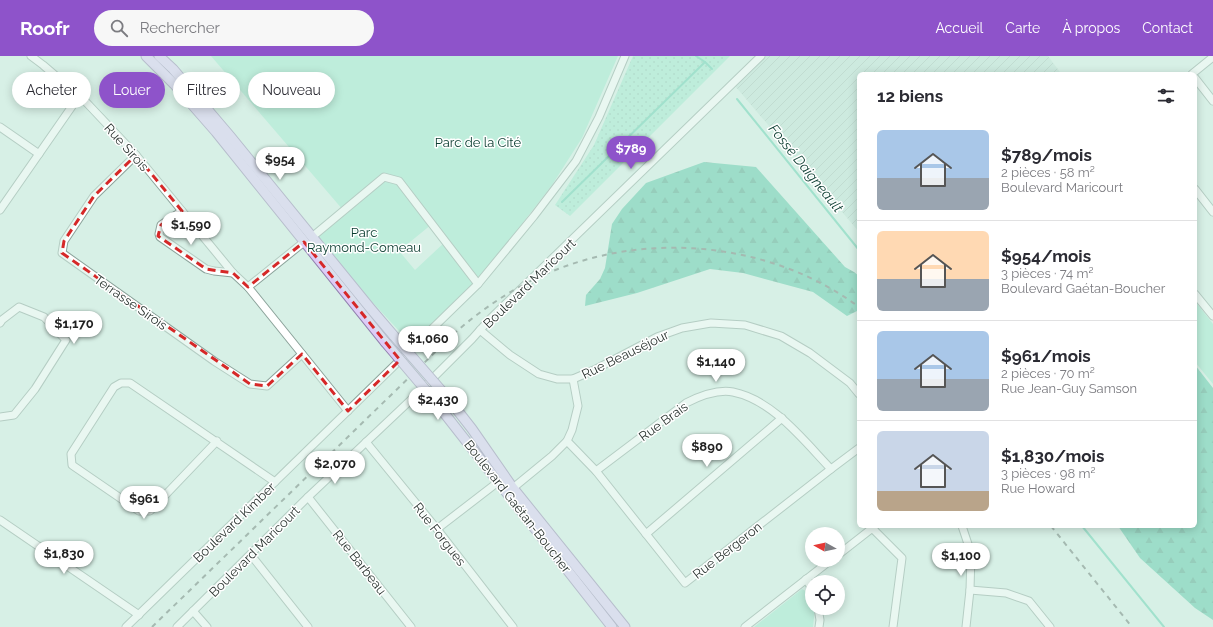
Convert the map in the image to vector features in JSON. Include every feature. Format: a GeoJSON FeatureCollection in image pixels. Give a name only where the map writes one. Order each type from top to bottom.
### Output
{"type":"FeatureCollection","features":[{"type":"Feature","properties":{"kind":"main road","name":"Boulevard Gaétan-Boucher"},"geometry":{"type":"LineString","coordinates":[[146,56],[174,84],[212,127],[304,242],[378,326],[446,397],[472,429],[513,488],[625,627]]}},
{"type":"Feature","properties":{"kind":"main road","name":"Boulevard Gaétan-Boucher"},"geometry":{"type":"LineString","coordinates":[[159,56],[230,136],[312,237],[378,326],[612,627]]}},
{"type":"Feature","properties":{"kind":"street","name":"Rue Sirois"},"geometry":{"type":"LineString","coordinates":[[31,56],[51,72]]}},
{"type":"Feature","properties":{"kind":"street","name":"Boulevard Kimber"},"geometry":{"type":"LineString","coordinates":[[126,627],[478,284],[534,216],[576,161],[598,117],[625,56]]}},
{"type":"Feature","properties":{"kind":"street","name":"Boulevard Maricourt"},"geometry":{"type":"LineString","coordinates":[[177,627],[308,497],[406,404],[494,316],[761,56]]}},
{"type":"Feature","properties":{"kind":"street"},"geometry":{"type":"LineString","coordinates":[[1194,72],[1213,57]]}},
{"type":"Feature","properties":{"kind":"street"},"geometry":{"type":"LineString","coordinates":[[1197,81],[1213,101]]}},
{"type":"Feature","properties":{"kind":"street"},"geometry":{"type":"LineString","coordinates":[[0,210],[71,108]]}},
{"type":"Feature","properties":{"kind":"street","name":"Rue Sirois"},"geometry":{"type":"LineString","coordinates":[[91,108],[136,155],[248,287],[348,411]]}},
{"type":"Feature","properties":{"kind":"street"},"geometry":{"type":"LineString","coordinates":[[0,127],[39,154]]}},
{"type":"Feature","properties":{"kind":"street","name":"Terrasse Sirois"},"geometry":{"type":"LineString","coordinates":[[136,155],[94,196],[64,241],[62,254],[214,361],[250,384],[267,386],[302,354]]}},
{"type":"Feature","properties":{"kind":"street"},"geometry":{"type":"LineString","coordinates":[[312,237],[384,177],[399,181],[478,284]]}},
{"type":"Feature","properties":{"kind":"street"},"geometry":{"type":"LineString","coordinates":[[1197,192],[1213,212]]}},
{"type":"Feature","properties":{"kind":"street"},"geometry":{"type":"LineString","coordinates":[[182,211],[162,225],[159,234],[160,237],[206,269],[234,272]]}},
{"type":"Feature","properties":{"kind":"street"},"geometry":{"type":"LineString","coordinates":[[248,287],[304,242]]}},
{"type":"Feature","properties":{"kind":"street"},"geometry":{"type":"LineString","coordinates":[[1197,296],[1213,316]]}},
{"type":"Feature","properties":{"kind":"street"},"geometry":{"type":"LineString","coordinates":[[0,323],[19,306],[44,317],[66,340],[35,389],[14,415],[0,416]]}},
{"type":"Feature","properties":{"kind":"street","name":"Rue Beauséjour"},"geometry":{"type":"LineString","coordinates":[[480,330],[510,355],[539,374],[556,379],[573,379],[594,370],[657,337],[682,328],[711,323],[745,325],[781,336],[810,353],[850,383],[857,392]]}},
{"type":"Feature","properties":{"kind":"street"},"geometry":{"type":"LineString","coordinates":[[513,488],[552,456],[567,441],[572,430],[578,406],[573,379]]}},
{"type":"Feature","properties":{"kind":"street"},"geometry":{"type":"LineString","coordinates":[[217,442],[150,510],[139,511],[72,465],[71,454],[114,387],[121,383],[130,383],[217,442],[275,482]]}},
{"type":"Feature","properties":{"kind":"street","name":"Rue Brais"},"geometry":{"type":"LineString","coordinates":[[596,471],[686,403],[699,396],[716,392],[732,392],[748,396],[766,406],[782,418],[831,469]]}},
{"type":"Feature","properties":{"kind":"street"},"geometry":{"type":"LineString","coordinates":[[646,534],[782,418]]}},
{"type":"Feature","properties":{"kind":"street","name":"Rue Bergeron"},"geometry":{"type":"LineString","coordinates":[[567,441],[596,471],[686,583],[857,450]]}},
{"type":"Feature","properties":{"kind":"street","name":"Rue Forgues"},"geometry":{"type":"LineString","coordinates":[[366,442],[437,529],[513,627]]}},
{"type":"Feature","properties":{"kind":"street"},"geometry":{"type":"LineString","coordinates":[[437,529],[498,482]]}},
{"type":"Feature","properties":{"kind":"street","name":"Rue Barbeau"},"geometry":{"type":"LineString","coordinates":[[308,497],[411,627]]}},
{"type":"Feature","properties":{"kind":"street"},"geometry":{"type":"LineString","coordinates":[[0,520],[139,615]]}},
{"type":"Feature","properties":{"kind":"street"},"geometry":{"type":"LineString","coordinates":[[845,549],[872,528]]}},
{"type":"Feature","properties":{"kind":"street"},"geometry":{"type":"LineString","coordinates":[[874,528],[902,558],[893,627]]}},
{"type":"Feature","properties":{"kind":"street"},"geometry":{"type":"LineString","coordinates":[[963,528],[971,553],[970,590],[966,627]]}},
{"type":"Feature","properties":{"kind":"street"},"geometry":{"type":"LineString","coordinates":[[251,555],[308,627]]}},
{"type":"Feature","properties":{"kind":"street"},"geometry":{"type":"LineString","coordinates":[[811,575],[822,567]]}},
{"type":"Feature","properties":{"kind":"street"},"geometry":{"type":"LineString","coordinates":[[745,627],[805,580]]}},
{"type":"Feature","properties":{"kind":"street"},"geometry":{"type":"LineString","coordinates":[[970,590],[1006,593],[1029,601],[1050,627]]}},
{"type":"Feature","properties":{"kind":"street"},"geometry":{"type":"LineString","coordinates":[[194,611],[207,627]]}},
{"type":"Feature","properties":{"kind":"street"},"geometry":{"type":"LineString","coordinates":[[819,615],[820,627]]}},
{"type":"Feature","properties":{"kind":"highlighted area"},"geometry":{"type":"Polygon","coordinates":[[[136,155],[182,211],[161,225],[158,236],[206,269],[233,273],[248,287],[304,242],[400,360],[348,411],[302,354],[267,386],[250,384],[62,253],[64,241],[94,196],[136,155]]]}},
{"type":"Feature","properties":{"kind":"shaded area"},"geometry":{"type":"Polygon","coordinates":[[[766,56],[1048,56],[1060,72],[857,72],[857,230],[735,86],[766,56]]]}},
{"type":"Feature","properties":{"kind":"green space","name":"Parc de la Cité"},"geometry":{"type":"Polygon","coordinates":[[[211,56],[618,56],[582,138],[552,185],[478,281],[449,245],[478,284],[414,347],[312,237],[343,210],[256,108],[335,108],[335,72],[248,72],[248,99],[240,90],[240,72],[225,72],[211,56]],[[432,224],[399,251],[415,270],[446,241],[432,224]]]}},
{"type":"Feature","properties":{"kind":"green space"},"geometry":{"type":"Polygon","coordinates":[[[633,56],[730,56],[570,216],[555,205],[594,145],[633,56]]]}},
{"type":"Feature","properties":{"kind":"green space"},"geometry":{"type":"Polygon","coordinates":[[[704,162],[756,167],[845,267],[857,274],[857,311],[847,316],[813,292],[743,273],[710,269],[637,293],[585,306],[586,295],[600,279],[605,268],[612,224],[622,209],[646,183],[704,162]]]}},
{"type":"Feature","properties":{"kind":"green space"},"geometry":{"type":"Polygon","coordinates":[[[1197,304],[1213,324],[1213,384],[1197,364],[1197,304]]]}},
{"type":"Feature","properties":{"kind":"green space"},"geometry":{"type":"Polygon","coordinates":[[[1197,368],[1213,388],[1213,620],[1195,608],[1140,558],[1119,528],[1197,528],[1197,368]]]}},
{"type":"Feature","properties":{"kind":"green space"},"geometry":{"type":"Polygon","coordinates":[[[802,589],[805,591],[805,615],[814,615],[813,627],[754,627],[802,589]]]}},
{"type":"Feature","properties":{"kind":"waterway"},"geometry":{"type":"LineString","coordinates":[[696,56],[705,62]]}},
{"type":"Feature","properties":{"kind":"waterway","name":"Fossé Daigneault"},"geometry":{"type":"LineString","coordinates":[[562,202],[705,62],[712,69]]}},
{"type":"Feature","properties":{"kind":"waterway","name":"Fossé Daigneault"},"geometry":{"type":"LineString","coordinates":[[737,99],[857,248]]}},
{"type":"Feature","properties":{"kind":"waterway","name":"Fossé Daigneault"},"geometry":{"type":"LineString","coordinates":[[1084,528],[1164,627]]}},
{"type":"Feature","properties":{"kind":"railway"},"geometry":{"type":"LineString","coordinates":[[152,627],[457,331],[492,304],[518,288],[544,275],[596,257],[634,250],[674,248],[713,250],[752,257],[790,269],[826,286],[857,306]]}},
{"type":"Feature","properties":{"kind":"railway"},"geometry":{"type":"LineString","coordinates":[[1053,528],[1132,627]]}},
{"type":"Feature","properties":{"kind":"park label","name":"Parc Raymond-Comeau"},"geometry":{"type":"Point","coordinates":[364,240]}}]}
